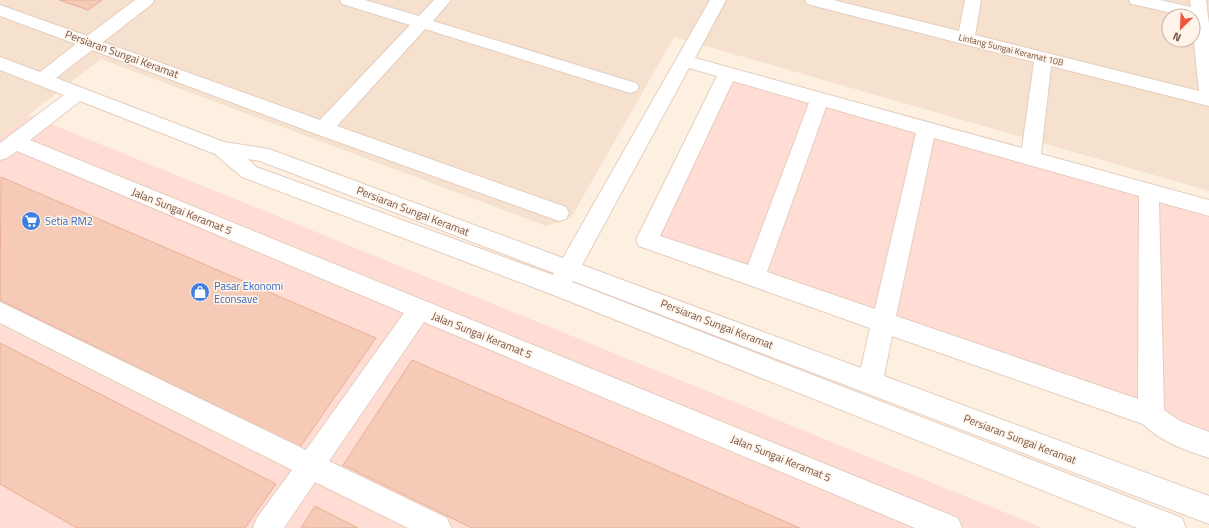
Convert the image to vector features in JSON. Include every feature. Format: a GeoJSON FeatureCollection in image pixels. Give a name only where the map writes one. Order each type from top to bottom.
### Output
{"type":"FeatureCollection","features":[{"type":"Feature","properties":{"kind":"street"},"geometry":{"type":"LineString","coordinates":[[42,79],[146,0]]}},
{"type":"Feature","properties":{"kind":"street"},"geometry":{"type":"LineString","coordinates":[[348,0],[630,87]]}},
{"type":"Feature","properties":{"kind":"street"},"geometry":{"type":"LineString","coordinates":[[323,129],[443,0]]}},
{"type":"Feature","properties":{"kind":"street"},"geometry":{"type":"LineString","coordinates":[[563,278],[718,0]]}},
{"type":"Feature","properties":{"kind":"street","name":"Lintang Sungai Keramat 10B"},"geometry":{"type":"LineString","coordinates":[[813,0],[1209,100]]}},
{"type":"Feature","properties":{"kind":"street"},"geometry":{"type":"LineString","coordinates":[[966,39],[973,0]]}},
{"type":"Feature","properties":{"kind":"street"},"geometry":{"type":"LineString","coordinates":[[1137,0],[1198,7],[1209,100]]}},
{"type":"Feature","properties":{"kind":"street","name":"Persiaran Sungai Keramat"},"geometry":{"type":"LineString","coordinates":[[0,10],[323,129],[559,213]]}},
{"type":"Feature","properties":{"kind":"street"},"geometry":{"type":"LineString","coordinates":[[1031,158],[1043,58]]}},
{"type":"Feature","properties":{"kind":"street"},"geometry":{"type":"LineString","coordinates":[[684,61],[1209,208]]}},
{"type":"Feature","properties":{"kind":"street","name":"Persiaran Sungai Keramat"},"geometry":{"type":"LineString","coordinates":[[0,63],[222,149],[249,172],[870,382],[1209,510]]}},
{"type":"Feature","properties":{"kind":"street"},"geometry":{"type":"LineString","coordinates":[[728,73],[647,240],[1151,415],[1161,425],[1178,434],[1209,445]]}},
{"type":"Feature","properties":{"kind":"street"},"geometry":{"type":"LineString","coordinates":[[7,148],[78,93]]}},
{"type":"Feature","properties":{"kind":"street"},"geometry":{"type":"LineString","coordinates":[[754,278],[820,99]]}},
{"type":"Feature","properties":{"kind":"street"},"geometry":{"type":"LineString","coordinates":[[870,382],[926,128]]}},
{"type":"Feature","properties":{"kind":"street","name":"Jalan Sungai Keramat 5"},"geometry":{"type":"LineString","coordinates":[[7,148],[420,310],[948,528]]}},
{"type":"Feature","properties":{"kind":"street"},"geometry":{"type":"LineString","coordinates":[[1149,191],[1151,415]]}},
{"type":"Feature","properties":{"kind":"street","name":"Persiaran Sungai Keramat"},"geometry":{"type":"LineString","coordinates":[[563,278],[1125,519],[1172,528]]}},
{"type":"Feature","properties":{"kind":"street"},"geometry":{"type":"LineString","coordinates":[[267,528],[420,310]]}},
{"type":"Feature","properties":{"kind":"street"},"geometry":{"type":"LineString","coordinates":[[0,312],[438,528]]}},
{"type":"Feature","properties":{"kind":"street"},"geometry":{"type":"LineString","coordinates":[[1123,477],[1125,519]]}},
{"type":"Feature","properties":{"kind":"shaded area"},"geometry":{"type":"Polygon","coordinates":[[[0,0],[1209,0],[1209,191],[674,37],[571,218],[546,226],[101,59],[0,137],[0,0]]]}},
{"type":"Feature","properties":{"kind":"shaded area"},"geometry":{"type":"Polygon","coordinates":[[[732,78],[1209,212],[1209,438],[655,239],[732,78]]]}},
{"type":"Feature","properties":{"kind":"shaded area"},"geometry":{"type":"Polygon","coordinates":[[[29,115],[1043,528],[0,528],[0,137],[29,115]]]}},
{"type":"Feature","properties":{"kind":"building"},"geometry":{"type":"Polygon","coordinates":[[[59,0],[102,0],[88,10],[59,0]]]}},
{"type":"Feature","properties":{"kind":"building"},"geometry":{"type":"Polygon","coordinates":[[[1,177],[376,338],[300,447],[0,300],[1,177]]]}},
{"type":"Feature","properties":{"kind":"building"},"geometry":{"type":"Polygon","coordinates":[[[0,343],[276,484],[245,528],[77,528],[0,484],[0,343]]]}},
{"type":"Feature","properties":{"kind":"building"},"geometry":{"type":"Polygon","coordinates":[[[412,360],[800,528],[472,528],[343,465],[412,360]]]}},
{"type":"Feature","properties":{"kind":"building"},"geometry":{"type":"Polygon","coordinates":[[[315,506],[358,528],[301,528],[315,506]]]}},
{"type":"Feature","properties":{"kind":"place","name":"Setia RM2"},"geometry":{"type":"Point","coordinates":[31,221]}},
{"type":"Feature","properties":{"kind":"place","name":"Pasar Ekonomi Econsave"},"geometry":{"type":"Point","coordinates":[200,292]}}]}
